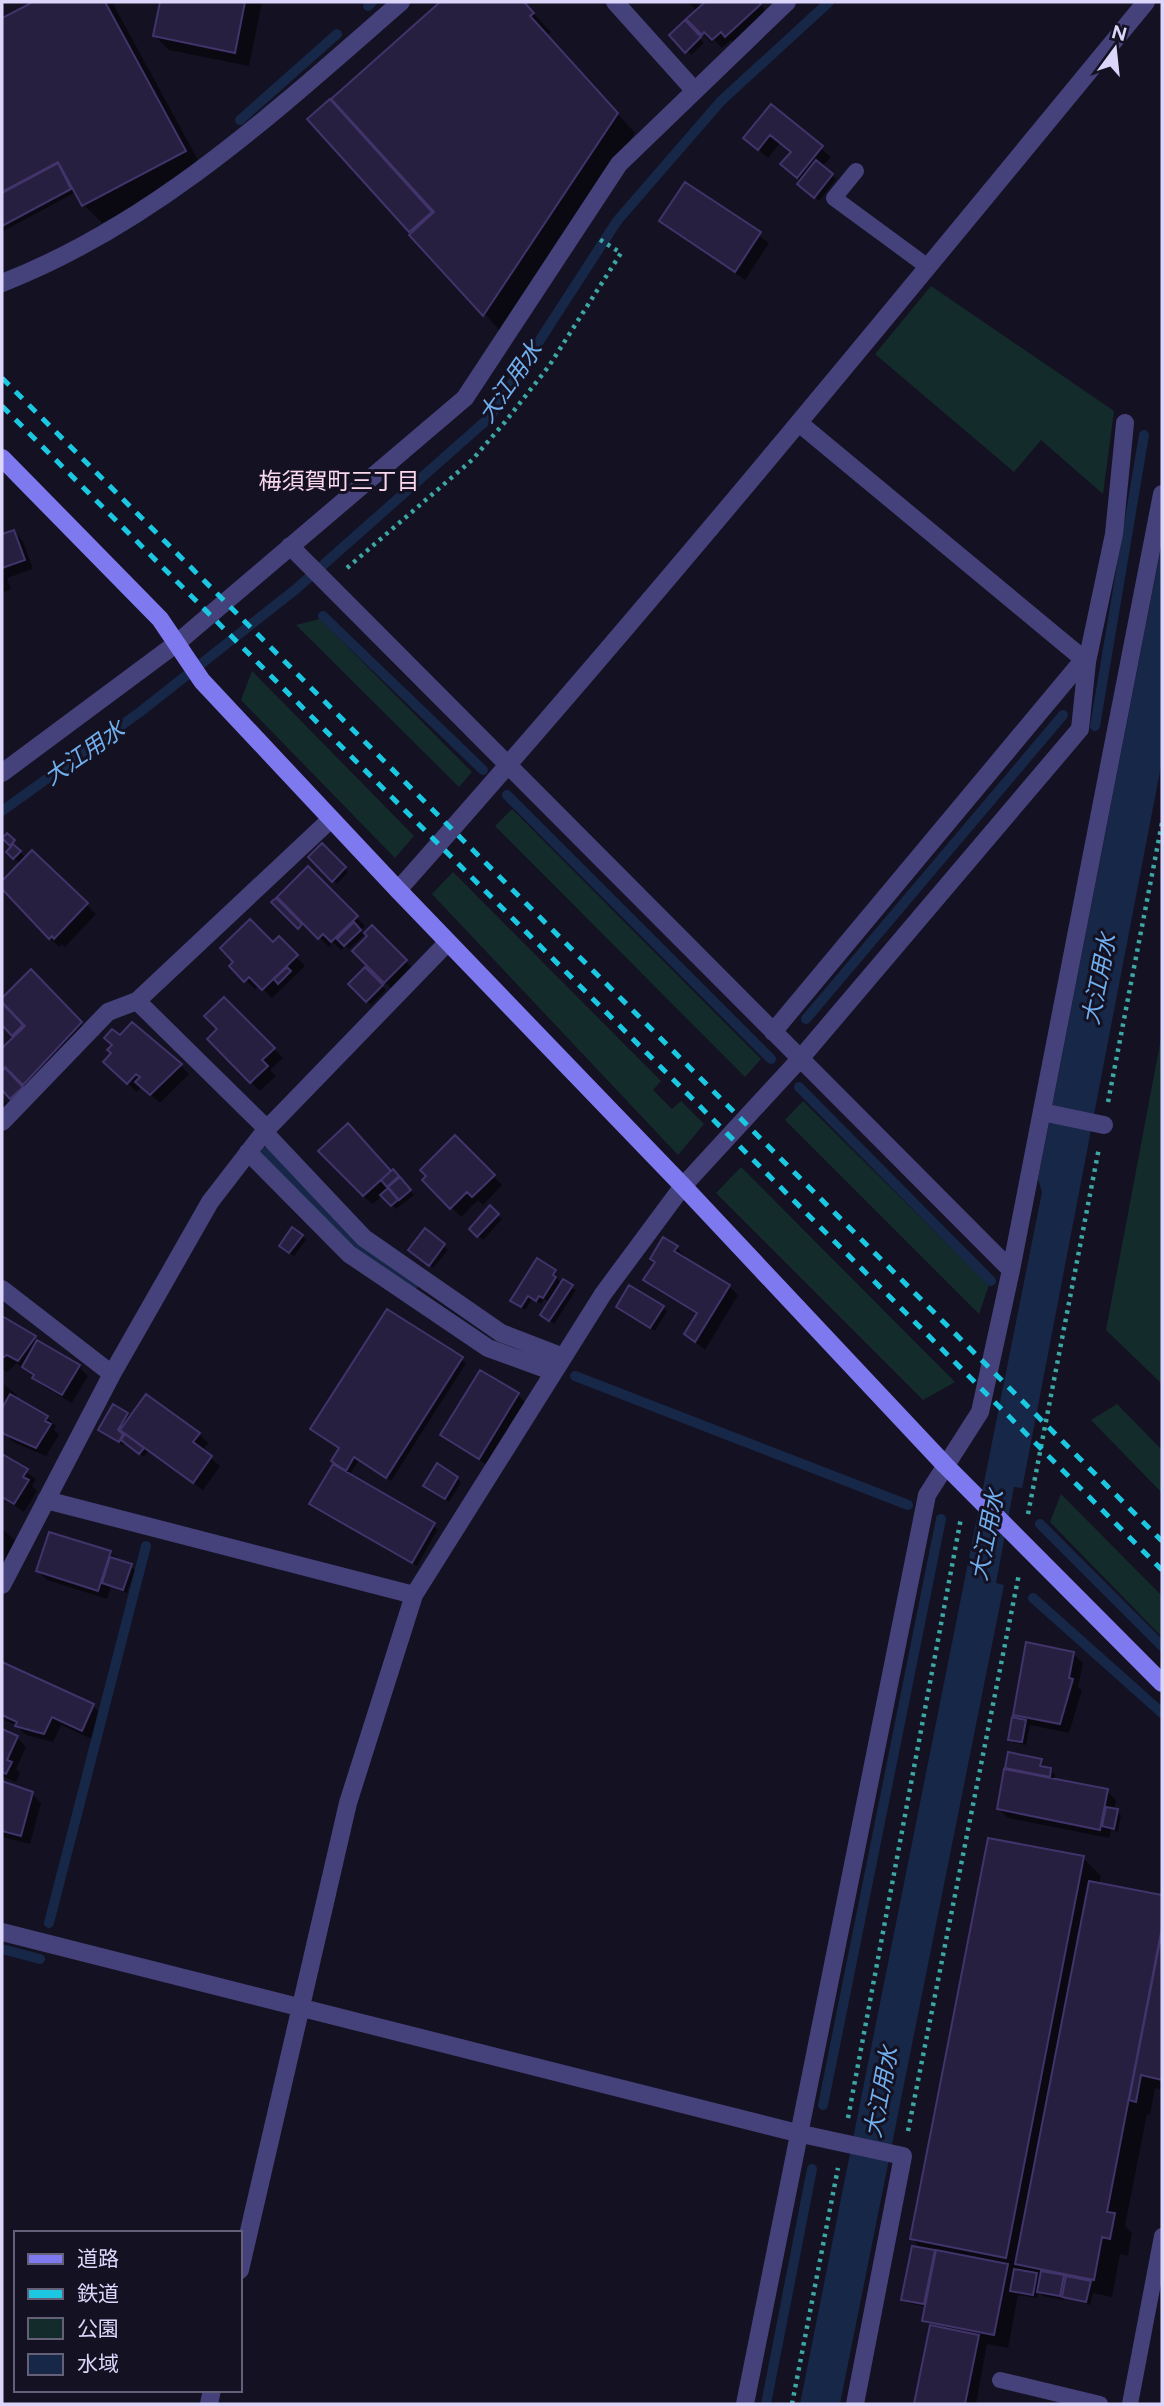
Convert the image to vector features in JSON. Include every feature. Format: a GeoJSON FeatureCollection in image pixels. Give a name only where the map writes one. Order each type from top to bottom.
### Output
{"type":"FeatureCollection","features":[{"type":"Feature","properties":{"kind":"street"},"geometry":{"type":"LineString","coordinates":[[2,283],[49,265],[193,178],[250,133],[401,2]]}},
{"type":"Feature","properties":{"kind":"street"},"geometry":{"type":"LineString","coordinates":[[615,2],[694,90]]}},
{"type":"Feature","properties":{"kind":"street"},"geometry":{"type":"LineString","coordinates":[[2,773],[181,649],[296,552],[465,398],[619,164],[787,2]]}},
{"type":"Feature","properties":{"kind":"street"},"geometry":{"type":"LineString","coordinates":[[398,891],[509,766],[799,423],[1146,2]]}},
{"type":"Feature","properties":{"kind":"street"},"geometry":{"type":"LineString","coordinates":[[799,423],[1086,661]]}},
{"type":"Feature","properties":{"kind":"street"},"geometry":{"type":"LineString","coordinates":[[242,2261],[348,1803],[414,1595],[603,1294],[683,1186],[800,1059],[1080,729],[1086,661],[1114,534],[1125,423]]}},
{"type":"Feature","properties":{"kind":"street"},"geometry":{"type":"LineString","coordinates":[[2,458],[160,619],[202,681],[398,891],[683,1186],[945,1465],[1162,1683]]}},
{"type":"Feature","properties":{"kind":"street"},"geometry":{"type":"LineString","coordinates":[[745,2404],[797,2133],[927,1496],[980,1412],[1012,1270],[1162,494]]}},
{"type":"Feature","properties":{"kind":"street"},"geometry":{"type":"LineString","coordinates":[[296,552],[1012,1270]]}},
{"type":"Feature","properties":{"kind":"street"},"geometry":{"type":"LineString","coordinates":[[773,1032],[1086,661]]}},
{"type":"Feature","properties":{"kind":"street"},"geometry":{"type":"LineString","coordinates":[[2,1122],[108,1012],[137,1001],[331,819]]}},
{"type":"Feature","properties":{"kind":"street"},"geometry":{"type":"LineString","coordinates":[[2,1585],[111,1374],[210,1202],[265,1131],[449,942]]}},
{"type":"Feature","properties":{"kind":"street"},"geometry":{"type":"LineString","coordinates":[[137,1001],[265,1131],[364,1238],[501,1333],[559,1365]]}},
{"type":"Feature","properties":{"kind":"street"},"geometry":{"type":"LineString","coordinates":[[1044,1112],[1101,1124]]}},
{"type":"Feature","properties":{"kind":"street"},"geometry":{"type":"LineString","coordinates":[[248,1152],[349,1254],[488,1348],[559,1365]]}},
{"type":"Feature","properties":{"kind":"street"},"geometry":{"type":"LineString","coordinates":[[2,1289],[111,1374]]}},
{"type":"Feature","properties":{"kind":"street"},"geometry":{"type":"LineString","coordinates":[[46,1500],[414,1595]]}},
{"type":"Feature","properties":{"kind":"street"},"geometry":{"type":"LineString","coordinates":[[2,1932],[797,2133],[899,2155],[855,2404]]}},
{"type":"Feature","properties":{"kind":"lane"},"geometry":{"type":"LineString","coordinates":[[856,171],[834,198],[928,267]]}},
{"type":"Feature","properties":{"kind":"lane"},"geometry":{"type":"LineString","coordinates":[[1130,2404],[1162,2236]]}},
{"type":"Feature","properties":{"kind":"lane"},"geometry":{"type":"LineString","coordinates":[[1000,2380],[1100,2404]]}},
{"type":"Feature","properties":{"kind":"path"},"geometry":{"type":"LineString","coordinates":[[326,582],[472,460],[505,422],[556,355],[621,253],[592,235]]}},
{"type":"Feature","properties":{"kind":"path"},"geometry":{"type":"LineString","coordinates":[[899,2155],[1015,1586],[1026,1546],[1026,1523],[1101,1124],[1162,823]]}},
{"type":"Feature","properties":{"kind":"path"},"geometry":{"type":"LineString","coordinates":[[792,2404],[845,2144],[970,1489]]}},
{"type":"Feature","properties":{"kind":"green space"},"geometry":{"type":"Polygon","coordinates":[[[931,286],[1114,411],[1103,494],[1041,440],[1014,472],[875,354],[931,286]]]}},
{"type":"Feature","properties":{"kind":"green space"},"geometry":{"type":"Polygon","coordinates":[[[320,619],[472,772],[459,787],[296,625],[320,619]]]}},
{"type":"Feature","properties":{"kind":"green space"},"geometry":{"type":"Polygon","coordinates":[[[252,671],[414,836],[395,858],[241,700],[252,671]]]}},
{"type":"Feature","properties":{"kind":"green space"},"geometry":{"type":"Polygon","coordinates":[[[512,809],[761,1059],[745,1077],[495,826],[512,809]]]}},
{"type":"Feature","properties":{"kind":"green space"},"geometry":{"type":"Polygon","coordinates":[[[453,872],[661,1081],[653,1090],[672,1109],[681,1101],[704,1124],[678,1155],[432,894],[453,872]]]}},
{"type":"Feature","properties":{"kind":"green space"},"geometry":{"type":"Polygon","coordinates":[[[1162,1033],[1162,1384],[1106,1330],[1162,1033]]]}},
{"type":"Feature","properties":{"kind":"green space"},"geometry":{"type":"Polygon","coordinates":[[[803,1101],[989,1285],[979,1314],[785,1120],[803,1101]]]}},
{"type":"Feature","properties":{"kind":"green space"},"geometry":{"type":"Polygon","coordinates":[[[741,1167],[955,1382],[923,1400],[716,1193],[741,1167]]]}},
{"type":"Feature","properties":{"kind":"green space"},"geometry":{"type":"Polygon","coordinates":[[[1117,1404],[1162,1450],[1162,1493],[1091,1420],[1117,1404]]]}},
{"type":"Feature","properties":{"kind":"green space"},"geometry":{"type":"Polygon","coordinates":[[[1061,1494],[1162,1596],[1162,1637],[1050,1522],[1061,1494]]]}},
{"type":"Feature","properties":{"kind":"water"},"geometry":{"type":"Polygon","coordinates":[[[1162,542],[1162,761],[1023,1484],[1022,1488],[1014,1487],[996,1583],[1004,1585],[840,2404],[800,2404],[1042,1192],[1038,1179],[1162,542]]]}},
{"type":"Feature","properties":{"kind":"building"},"geometry":{"type":"Polygon","coordinates":[[[33,2],[105,2],[186,151],[82,206],[58,162],[2,192],[2,18],[33,2]]]}},
{"type":"Feature","properties":{"kind":"building"},"geometry":{"type":"Polygon","coordinates":[[[160,2],[245,2],[235,53],[153,36],[160,2]]]}},
{"type":"Feature","properties":{"kind":"building"},"geometry":{"type":"Polygon","coordinates":[[[440,2],[524,2],[534,13],[530,16],[618,113],[483,316],[409,235],[434,212],[331,99],[440,2]]]}},
{"type":"Feature","properties":{"kind":"building"},"geometry":{"type":"Polygon","coordinates":[[[705,2],[761,4],[725,37],[721,32],[712,40],[704,32],[702,35],[686,19],[705,2]]]}},
{"type":"Feature","properties":{"kind":"building"},"geometry":{"type":"Polygon","coordinates":[[[685,20],[701,37],[685,53],[669,35],[685,20]]]}},
{"type":"Feature","properties":{"kind":"building"},"geometry":{"type":"Polygon","coordinates":[[[330,99],[432,212],[409,232],[307,119],[330,99]]]}},
{"type":"Feature","properties":{"kind":"building"},"geometry":{"type":"Polygon","coordinates":[[[771,104],[823,146],[797,178],[780,164],[791,152],[770,135],[758,150],[743,138],[771,104]]]}},
{"type":"Feature","properties":{"kind":"building"},"geometry":{"type":"Polygon","coordinates":[[[816,160],[833,174],[814,198],[797,184],[816,160]]]}},
{"type":"Feature","properties":{"kind":"building"},"geometry":{"type":"Polygon","coordinates":[[[58,163],[71,189],[2,226],[2,193],[58,163]]]}},
{"type":"Feature","properties":{"kind":"building"},"geometry":{"type":"Polygon","coordinates":[[[685,182],[761,232],[735,272],[659,221],[685,182]]]}},
{"type":"Feature","properties":{"kind":"building"},"geometry":{"type":"Polygon","coordinates":[[[14,530],[25,560],[2,568],[2,534],[14,530]]]}},
{"type":"Feature","properties":{"kind":"building"},"geometry":{"type":"Polygon","coordinates":[[[7,833],[15,840],[10,846],[2,838],[7,833]]]}},
{"type":"Feature","properties":{"kind":"building"},"geometry":{"type":"Polygon","coordinates":[[[322,843],[346,867],[332,882],[308,857],[322,843]]]}},
{"type":"Feature","properties":{"kind":"building"},"geometry":{"type":"Polygon","coordinates":[[[13,844],[21,851],[13,859],[6,852],[13,844]]]}},
{"type":"Feature","properties":{"kind":"building"},"geometry":{"type":"Polygon","coordinates":[[[32,850],[88,903],[54,939],[52,936],[49,939],[2,889],[2,881],[32,850]]]}},
{"type":"Feature","properties":{"kind":"building"},"geometry":{"type":"Polygon","coordinates":[[[308,866],[358,916],[331,942],[323,934],[318,939],[277,897],[308,866]]]}},
{"type":"Feature","properties":{"kind":"building"},"geometry":{"type":"Polygon","coordinates":[[[276,898],[302,924],[298,929],[271,902],[276,898]]]}},
{"type":"Feature","properties":{"kind":"building"},"geometry":{"type":"Polygon","coordinates":[[[250,919],[273,942],[279,936],[298,955],[262,990],[249,977],[244,982],[229,966],[233,962],[220,948],[250,919]]]}},
{"type":"Feature","properties":{"kind":"building"},"geometry":{"type":"Polygon","coordinates":[[[354,922],[361,930],[344,946],[337,939],[354,922]]]}},
{"type":"Feature","properties":{"kind":"building"},"geometry":{"type":"Polygon","coordinates":[[[372,925],[407,960],[384,983],[352,951],[367,936],[364,933],[372,925]]]}},
{"type":"Feature","properties":{"kind":"building"},"geometry":{"type":"Polygon","coordinates":[[[287,967],[291,971],[278,984],[274,979],[287,967]]]}},
{"type":"Feature","properties":{"kind":"building"},"geometry":{"type":"Polygon","coordinates":[[[365,967],[383,985],[366,1002],[348,984],[365,967]]]}},
{"type":"Feature","properties":{"kind":"building"},"geometry":{"type":"Polygon","coordinates":[[[31,969],[82,1022],[23,1085],[5,1067],[2,1070],[2,1048],[25,1026],[2,1002],[2,998],[31,969]]]}},
{"type":"Feature","properties":{"kind":"building"},"geometry":{"type":"Polygon","coordinates":[[[224,997],[275,1048],[262,1060],[268,1066],[250,1083],[207,1039],[217,1029],[204,1016],[224,997]]]}},
{"type":"Feature","properties":{"kind":"building"},"geometry":{"type":"Polygon","coordinates":[[[2,1003],[23,1025],[12,1036],[2,1025],[2,1003]]]}},
{"type":"Feature","properties":{"kind":"building"},"geometry":{"type":"Polygon","coordinates":[[[132,1022],[182,1064],[150,1095],[135,1082],[140,1077],[136,1074],[127,1084],[103,1062],[111,1053],[107,1050],[112,1045],[104,1038],[112,1029],[120,1035],[132,1022]]]}},
{"type":"Feature","properties":{"kind":"building"},"geometry":{"type":"Polygon","coordinates":[[[5,1068],[23,1087],[10,1099],[2,1090],[2,1071],[5,1068]]]}},
{"type":"Feature","properties":{"kind":"building"},"geometry":{"type":"Polygon","coordinates":[[[348,1123],[391,1171],[363,1196],[318,1151],[348,1123]]]}},
{"type":"Feature","properties":{"kind":"building"},"geometry":{"type":"Polygon","coordinates":[[[455,1135],[495,1175],[472,1197],[467,1192],[450,1209],[422,1180],[426,1176],[420,1170],[455,1135]]]}},
{"type":"Feature","properties":{"kind":"building"},"geometry":{"type":"Polygon","coordinates":[[[393,1169],[399,1176],[387,1187],[381,1180],[393,1169]]]}},
{"type":"Feature","properties":{"kind":"building"},"geometry":{"type":"Polygon","coordinates":[[[400,1177],[411,1190],[399,1200],[388,1187],[400,1177]]]}},
{"type":"Feature","properties":{"kind":"building"},"geometry":{"type":"Polygon","coordinates":[[[388,1188],[398,1200],[391,1206],[380,1195],[388,1188]]]}},
{"type":"Feature","properties":{"kind":"building"},"geometry":{"type":"Polygon","coordinates":[[[490,1205],[499,1214],[477,1237],[469,1229],[490,1205]]]}},
{"type":"Feature","properties":{"kind":"building"},"geometry":{"type":"Polygon","coordinates":[[[292,1227],[303,1235],[289,1253],[279,1246],[292,1227]]]}},
{"type":"Feature","properties":{"kind":"building"},"geometry":{"type":"Polygon","coordinates":[[[425,1228],[445,1244],[429,1266],[408,1250],[425,1228]]]}},
{"type":"Feature","properties":{"kind":"building"},"geometry":{"type":"Polygon","coordinates":[[[663,1237],[678,1246],[674,1251],[730,1285],[695,1342],[684,1334],[697,1313],[643,1280],[655,1262],[650,1259],[663,1237]]]}},
{"type":"Feature","properties":{"kind":"building"},"geometry":{"type":"Polygon","coordinates":[[[537,1258],[556,1270],[553,1275],[556,1277],[543,1298],[539,1296],[536,1301],[528,1296],[521,1307],[510,1301],[537,1258]]]}},
{"type":"Feature","properties":{"kind":"building"},"geometry":{"type":"Polygon","coordinates":[[[563,1279],[573,1285],[549,1321],[540,1315],[563,1279]]]}},
{"type":"Feature","properties":{"kind":"building"},"geometry":{"type":"Polygon","coordinates":[[[629,1285],[664,1306],[650,1328],[616,1307],[629,1285]]]}},
{"type":"Feature","properties":{"kind":"building"},"geometry":{"type":"Polygon","coordinates":[[[387,1309],[463,1357],[386,1478],[354,1457],[346,1471],[331,1461],[339,1448],[310,1429],[387,1309]]]}},
{"type":"Feature","properties":{"kind":"building"},"geometry":{"type":"Polygon","coordinates":[[[2,1316],[36,1336],[18,1361],[7,1355],[2,1358],[2,1316]]]}},
{"type":"Feature","properties":{"kind":"building"},"geometry":{"type":"Polygon","coordinates":[[[37,1340],[80,1365],[62,1395],[32,1378],[34,1375],[22,1367],[37,1340]]]}},
{"type":"Feature","properties":{"kind":"building"},"geometry":{"type":"Polygon","coordinates":[[[480,1370],[519,1393],[479,1459],[440,1435],[480,1370]]]}},
{"type":"Feature","properties":{"kind":"building"},"geometry":{"type":"Polygon","coordinates":[[[10,1394],[48,1416],[45,1421],[51,1424],[36,1448],[2,1433],[2,1408],[10,1394]]]}},
{"type":"Feature","properties":{"kind":"building"},"geometry":{"type":"Polygon","coordinates":[[[146,1394],[200,1433],[193,1442],[212,1456],[193,1483],[120,1430],[146,1394]]]}},
{"type":"Feature","properties":{"kind":"building"},"geometry":{"type":"Polygon","coordinates":[[[113,1404],[128,1413],[118,1430],[123,1434],[119,1442],[98,1430],[113,1404]]]}},
{"type":"Feature","properties":{"kind":"building"},"geometry":{"type":"Polygon","coordinates":[[[125,1434],[144,1448],[139,1454],[121,1440],[125,1434]]]}},
{"type":"Feature","properties":{"kind":"building"},"geometry":{"type":"Polygon","coordinates":[[[2,1454],[28,1469],[23,1477],[29,1480],[14,1504],[2,1497],[2,1454]]]}},
{"type":"Feature","properties":{"kind":"building"},"geometry":{"type":"Polygon","coordinates":[[[437,1463],[458,1477],[445,1499],[423,1486],[437,1463]]]}},
{"type":"Feature","properties":{"kind":"building"},"geometry":{"type":"Polygon","coordinates":[[[333,1464],[435,1523],[412,1563],[309,1504],[333,1464]]]}},
{"type":"Feature","properties":{"kind":"building"},"geometry":{"type":"Polygon","coordinates":[[[49,1532],[111,1551],[98,1591],[36,1571],[49,1532]]]}},
{"type":"Feature","properties":{"kind":"building"},"geometry":{"type":"Polygon","coordinates":[[[110,1557],[132,1564],[123,1590],[102,1583],[110,1557]]]}},
{"type":"Feature","properties":{"kind":"building"},"geometry":{"type":"Polygon","coordinates":[[[1026,1642],[1074,1652],[1069,1678],[1073,1679],[1060,1724],[1013,1715],[1026,1642]]]}},
{"type":"Feature","properties":{"kind":"building"},"geometry":{"type":"Polygon","coordinates":[[[2,1662],[94,1704],[82,1731],[52,1717],[44,1734],[15,1726],[17,1722],[2,1715],[2,1662]]]}},
{"type":"Feature","properties":{"kind":"building"},"geometry":{"type":"Polygon","coordinates":[[[1012,1717],[1026,1720],[1022,1742],[1008,1740],[1012,1717]]]}},
{"type":"Feature","properties":{"kind":"building"},"geometry":{"type":"Polygon","coordinates":[[[2,1729],[18,1736],[7,1760],[12,1762],[6,1774],[2,1772],[2,1729]]]}},
{"type":"Feature","properties":{"kind":"building"},"geometry":{"type":"Polygon","coordinates":[[[1008,1752],[1042,1759],[1040,1766],[1051,1768],[1050,1777],[1005,1768],[1008,1752]]]}},
{"type":"Feature","properties":{"kind":"building"},"geometry":{"type":"Polygon","coordinates":[[[1004,1769],[1108,1789],[1100,1830],[997,1809],[1004,1769]]]}},
{"type":"Feature","properties":{"kind":"building"},"geometry":{"type":"Polygon","coordinates":[[[2,1781],[33,1792],[21,1836],[2,1831],[2,1781]]]}},
{"type":"Feature","properties":{"kind":"building"},"geometry":{"type":"Polygon","coordinates":[[[1106,1807],[1118,1809],[1114,1829],[1102,1826],[1106,1807]]]}},
{"type":"Feature","properties":{"kind":"building"},"geometry":{"type":"Polygon","coordinates":[[[988,1838],[1084,1856],[1006,2258],[910,2239],[988,1838]]]}},
{"type":"Feature","properties":{"kind":"building"},"geometry":{"type":"Polygon","coordinates":[[[1089,1881],[1162,1895],[1162,1927],[1107,2212],[1115,2213],[1110,2239],[1102,2237],[1094,2280],[1015,2264],[1089,1881]]]}},
{"type":"Feature","properties":{"kind":"building"},"geometry":{"type":"Polygon","coordinates":[[[1162,1931],[1162,2080],[1141,2075],[1136,2102],[1129,2100],[1162,1931]]]}},
{"type":"Feature","properties":{"kind":"building"},"geometry":{"type":"Polygon","coordinates":[[[912,2246],[935,2250],[924,2304],[901,2300],[912,2246]]]}},
{"type":"Feature","properties":{"kind":"building"},"geometry":{"type":"Polygon","coordinates":[[[936,2250],[1008,2264],[994,2335],[922,2321],[936,2250]]]}},
{"type":"Feature","properties":{"kind":"building"},"geometry":{"type":"Polygon","coordinates":[[[1014,2269],[1037,2273],[1033,2295],[1010,2291],[1014,2269]]]}},
{"type":"Feature","properties":{"kind":"building"},"geometry":{"type":"Polygon","coordinates":[[[1041,2271],[1064,2275],[1060,2296],[1037,2292],[1041,2271]]]}},
{"type":"Feature","properties":{"kind":"building"},"geometry":{"type":"Polygon","coordinates":[[[1066,2276],[1091,2281],[1086,2302],[1062,2297],[1066,2276]]]}},
{"type":"Feature","properties":{"kind":"building"},"geometry":{"type":"Polygon","coordinates":[[[930,2325],[979,2335],[965,2404],[914,2404],[930,2325]]]}},
{"type":"Feature","properties":{"kind":"waterway"},"geometry":{"type":"LineString","coordinates":[[368,6],[372,2]]}},
{"type":"Feature","properties":{"kind":"waterway","name":"大江用水"},"geometry":{"type":"LineString","coordinates":[[2,811],[140,712],[296,589],[490,417],[617,221],[721,101],[829,2]]}},
{"type":"Feature","properties":{"kind":"waterway"},"geometry":{"type":"LineString","coordinates":[[240,120],[337,34]]}},
{"type":"Feature","properties":{"kind":"waterway"},"geometry":{"type":"LineString","coordinates":[[1095,726],[1144,435]]}},
{"type":"Feature","properties":{"kind":"waterway"},"geometry":{"type":"LineString","coordinates":[[323,616],[483,770]]}},
{"type":"Feature","properties":{"kind":"waterway"},"geometry":{"type":"LineString","coordinates":[[806,1019],[1063,715]]}},
{"type":"Feature","properties":{"kind":"waterway"},"geometry":{"type":"LineString","coordinates":[[507,795],[771,1059]]}},
{"type":"Feature","properties":{"kind":"waterway"},"geometry":{"type":"LineString","coordinates":[[799,1087],[991,1281]]}},
{"type":"Feature","properties":{"kind":"waterway"},"geometry":{"type":"LineString","coordinates":[[266,1152],[357,1246],[414,1284]]}},
{"type":"Feature","properties":{"kind":"waterway"},"geometry":{"type":"LineString","coordinates":[[575,1376],[908,1505]]}},
{"type":"Feature","properties":{"kind":"waterway"},"geometry":{"type":"LineString","coordinates":[[823,2105],[941,1519]]}},
{"type":"Feature","properties":{"kind":"waterway"},"geometry":{"type":"LineString","coordinates":[[1040,1524],[1162,1646]]}},
{"type":"Feature","properties":{"kind":"waterway"},"geometry":{"type":"LineString","coordinates":[[49,1923],[146,1546]]}},
{"type":"Feature","properties":{"kind":"waterway"},"geometry":{"type":"LineString","coordinates":[[1033,1598],[1162,1713]]}},
{"type":"Feature","properties":{"kind":"waterway"},"geometry":{"type":"LineString","coordinates":[[2,1949],[40,1959]]}},
{"type":"Feature","properties":{"kind":"waterway"},"geometry":{"type":"LineString","coordinates":[[766,2404],[812,2169]]}},
{"type":"Feature","properties":{"kind":"railway"},"geometry":{"type":"LineString","coordinates":[[2,378],[1162,1541]]}},
{"type":"Feature","properties":{"kind":"railway"},"geometry":{"type":"LineString","coordinates":[[2,406],[1162,1570]]}},
{"type":"Feature","properties":{"kind":"district","name":"梅須賀町三丁目"},"geometry":{"type":"Point","coordinates":[339,481]}}]}
